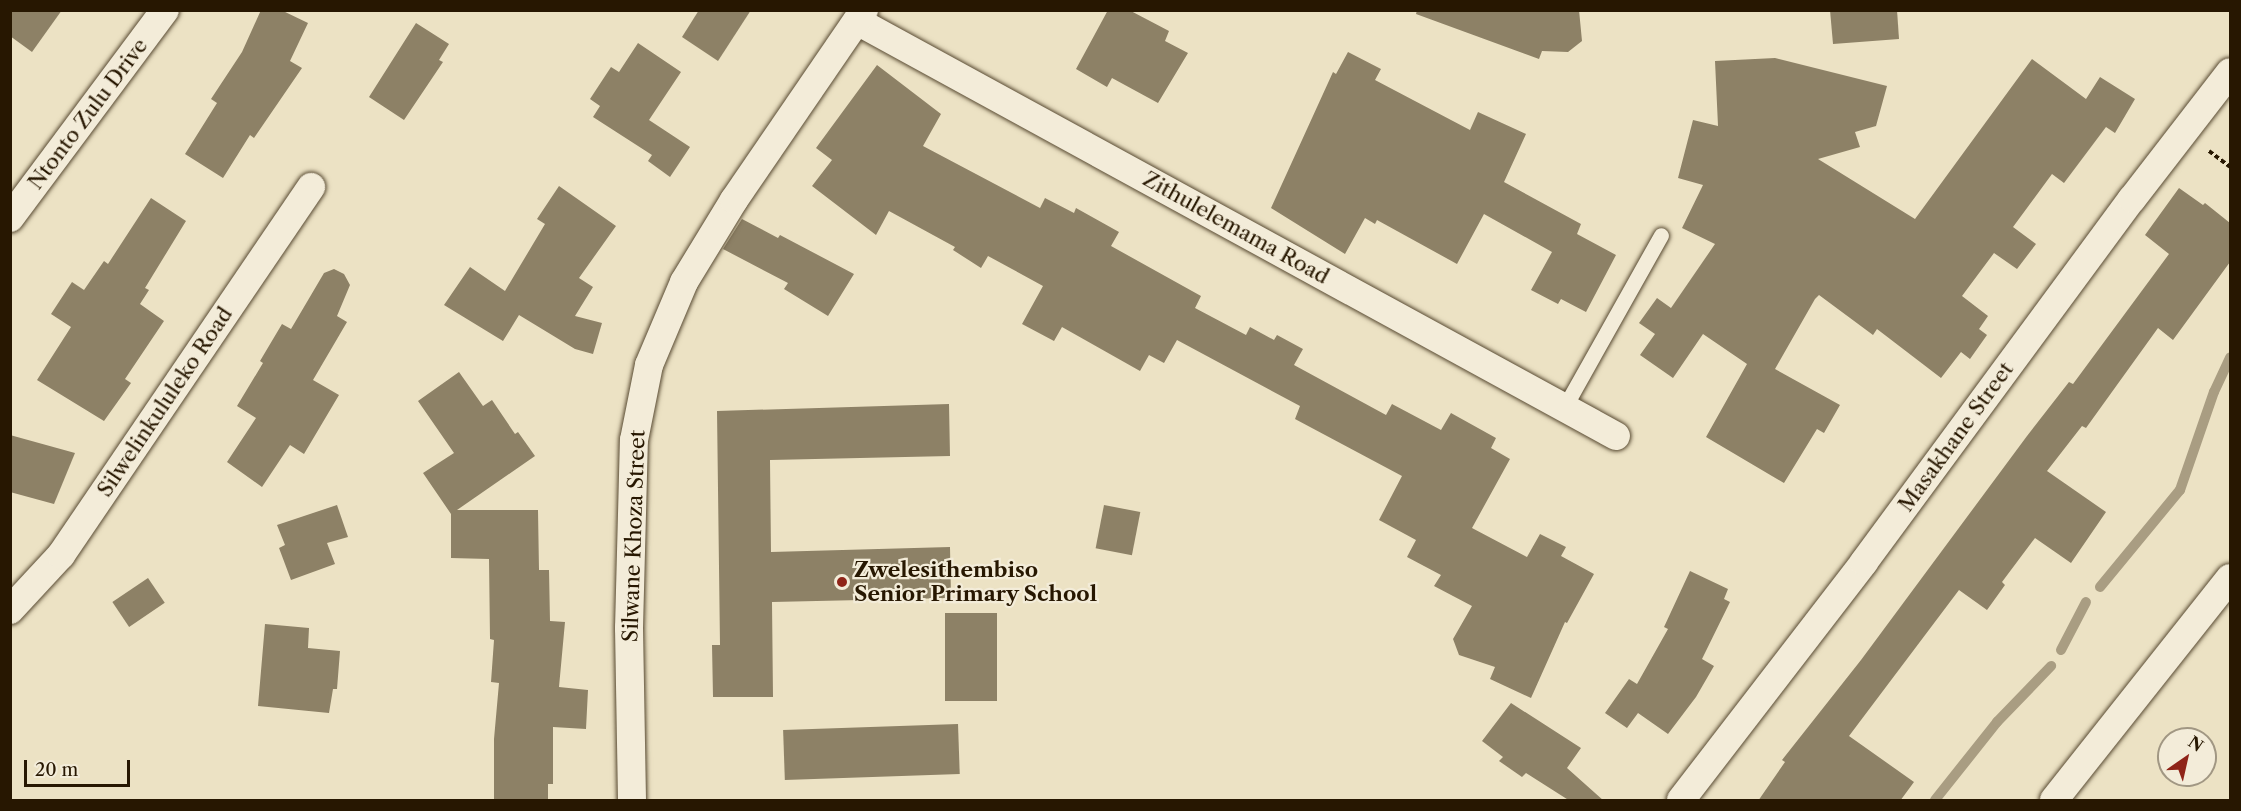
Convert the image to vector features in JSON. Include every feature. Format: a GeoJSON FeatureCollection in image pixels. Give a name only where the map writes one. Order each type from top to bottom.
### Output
{"type":"FeatureCollection","features":[{"type":"Feature","properties":{"kind":"street","name":"Ntonto Zulu Drive"},"geometry":{"type":"LineString","coordinates":[[10,218],[165,10]]}},
{"type":"Feature","properties":{"kind":"street","name":"Zithulelemama Road"},"geometry":{"type":"LineString","coordinates":[[860,16],[1616,436]]}},
{"type":"Feature","properties":{"kind":"street","name":"Silwane Khoza Street"},"geometry":{"type":"LineString","coordinates":[[632,801],[629,628],[634,440],[649,366],[684,282],[741,190],[860,16]]}},
{"type":"Feature","properties":{"kind":"street","name":"Masakhane Street"},"geometry":{"type":"LineString","coordinates":[[1681,801],[1864,562],[2230,72]]}},
{"type":"Feature","properties":{"kind":"street","name":"Silwelinkululeko Road"},"geometry":{"type":"LineString","coordinates":[[10,610],[61,555],[311,187]]}},
{"type":"Feature","properties":{"kind":"street"},"geometry":{"type":"LineString","coordinates":[[2054,801],[2230,578]]}},
{"type":"Feature","properties":{"kind":"lane"},"geometry":{"type":"LineString","coordinates":[[1564,408],[1661,235]]}},
{"type":"Feature","properties":{"kind":"building"},"geometry":{"type":"Polygon","coordinates":[[[10,10],[62,10],[32,52],[10,36],[10,10]]]}},
{"type":"Feature","properties":{"kind":"building"},"geometry":{"type":"Polygon","coordinates":[[[261,10],[281,10],[308,23],[290,61],[302,68],[254,138],[250,135],[223,178],[185,154],[217,103],[211,99],[242,52],[261,10]]]}},
{"type":"Feature","properties":{"kind":"building"},"geometry":{"type":"Polygon","coordinates":[[[699,10],[751,10],[718,61],[682,37],[699,10]]]}},
{"type":"Feature","properties":{"kind":"building"},"geometry":{"type":"Polygon","coordinates":[[[1108,10],[1129,10],[1169,31],[1165,41],[1188,53],[1158,103],[1112,78],[1107,87],[1076,69],[1108,10]]]}},
{"type":"Feature","properties":{"kind":"building"},"geometry":{"type":"Polygon","coordinates":[[[1417,10],[1579,10],[1582,41],[1568,52],[1542,51],[1539,59],[1416,14],[1417,10]]]}},
{"type":"Feature","properties":{"kind":"building"},"geometry":{"type":"Polygon","coordinates":[[[1830,10],[1897,10],[1899,39],[1833,44],[1830,10]]]}},
{"type":"Feature","properties":{"kind":"building"},"geometry":{"type":"Polygon","coordinates":[[[416,23],[449,44],[439,60],[443,62],[404,120],[369,97],[416,23]]]}},
{"type":"Feature","properties":{"kind":"building"},"geometry":{"type":"Polygon","coordinates":[[[638,43],[681,72],[649,120],[690,147],[670,177],[648,161],[652,155],[593,117],[600,106],[590,99],[611,67],[619,72],[638,43]]]}},
{"type":"Feature","properties":{"kind":"building"},"geometry":{"type":"Polygon","coordinates":[[[1348,52],[1381,69],[1375,80],[1470,130],[1478,112],[1526,134],[1504,182],[1581,224],[1577,234],[1616,255],[1586,312],[1561,299],[1558,304],[1531,290],[1552,252],[1484,214],[1457,264],[1377,220],[1375,224],[1365,218],[1345,254],[1271,208],[1333,72],[1336,74],[1348,52]]]}},
{"type":"Feature","properties":{"kind":"building"},"geometry":{"type":"Polygon","coordinates":[[[1775,58],[1887,86],[1876,126],[1855,132],[1860,147],[1818,159],[1915,219],[2032,59],[2086,99],[2100,77],[2135,99],[2115,133],[2106,127],[2064,183],[2052,174],[2013,227],[2036,244],[2017,269],[1994,253],[1962,296],[1988,316],[1979,329],[1987,335],[1970,359],[1961,352],[1941,378],[1877,329],[1873,335],[1819,295],[1815,299],[1775,369],[1840,405],[1824,433],[1817,429],[1784,483],[1706,437],[1747,364],[1703,334],[1673,378],[1640,355],[1655,334],[1639,323],[1657,298],[1671,308],[1715,244],[1682,228],[1703,185],[1678,178],[1693,120],[1718,126],[1715,61],[1775,58]]]}},
{"type":"Feature","properties":{"kind":"building"},"geometry":{"type":"Polygon","coordinates":[[[877,65],[941,114],[923,146],[1040,208],[1045,198],[1074,213],[1076,208],[1119,232],[1111,246],[1201,296],[1195,308],[1246,335],[1250,327],[1274,340],[1277,335],[1303,349],[1294,365],[1386,415],[1392,404],[1441,430],[1451,413],[1496,438],[1491,448],[1510,459],[1472,528],[1527,557],[1540,534],[1566,547],[1561,556],[1594,574],[1567,623],[1565,622],[1531,698],[1490,679],[1495,667],[1459,655],[1453,639],[1472,606],[1434,586],[1441,575],[1407,557],[1416,540],[1379,520],[1402,476],[1295,419],[1300,406],[1177,340],[1164,363],[1149,355],[1140,371],[1062,327],[1054,341],[1022,324],[1043,286],[988,256],[981,268],[953,250],[955,247],[889,211],[876,235],[812,186],[832,160],[816,148],[877,65]]]}},
{"type":"Feature","properties":{"kind":"building"},"geometry":{"type":"Polygon","coordinates":[[[559,186],[616,226],[579,278],[593,287],[575,316],[602,323],[593,354],[575,349],[519,315],[503,341],[444,305],[470,267],[505,291],[545,224],[537,219],[559,186]]]}},
{"type":"Feature","properties":{"kind":"building"},"geometry":{"type":"Polygon","coordinates":[[[2179,188],[2203,205],[2205,203],[2230,223],[2230,262],[2173,340],[2158,328],[2086,428],[2082,426],[2047,471],[2106,512],[2071,563],[2035,538],[2002,582],[2005,585],[1987,610],[1959,590],[1849,736],[1914,782],[1900,801],[1758,801],[1785,762],[1782,760],[1861,660],[2027,436],[2069,382],[2073,384],[2169,254],[2145,235],[2179,188]]]}},
{"type":"Feature","properties":{"kind":"building"},"geometry":{"type":"Polygon","coordinates":[[[151,198],[186,221],[145,288],[149,290],[140,304],[164,321],[125,379],[131,383],[104,421],[37,380],[71,327],[51,314],[72,282],[84,290],[104,261],[108,264],[151,198]]]}},
{"type":"Feature","properties":{"kind":"building"},"geometry":{"type":"Polygon","coordinates":[[[742,219],[778,238],[780,235],[854,274],[828,316],[784,289],[788,283],[723,249],[742,219]]]}},
{"type":"Feature","properties":{"kind":"building"},"geometry":{"type":"Polygon","coordinates":[[[334,269],[344,274],[350,285],[337,316],[347,322],[313,380],[339,395],[304,454],[290,445],[262,487],[227,462],[256,418],[237,406],[263,363],[260,361],[282,324],[291,329],[324,273],[334,269]]]}},
{"type":"Feature","properties":{"kind":"building"},"geometry":{"type":"Polygon","coordinates":[[[459,372],[483,406],[492,400],[515,434],[518,432],[535,456],[457,510],[538,510],[539,570],[549,570],[550,621],[565,622],[559,687],[588,690],[586,729],[553,727],[553,784],[548,784],[548,801],[494,801],[494,739],[499,683],[491,682],[494,640],[490,639],[489,559],[451,558],[451,514],[423,473],[454,453],[418,401],[459,372]]]}},
{"type":"Feature","properties":{"kind":"building"},"geometry":{"type":"Polygon","coordinates":[[[949,404],[950,456],[770,460],[771,552],[950,547],[951,598],[772,602],[773,697],[713,697],[712,645],[720,645],[717,411],[949,404]]]}},
{"type":"Feature","properties":{"kind":"building"},"geometry":{"type":"Polygon","coordinates":[[[10,435],[75,453],[54,504],[10,492],[10,435]]]}},
{"type":"Feature","properties":{"kind":"building"},"geometry":{"type":"Polygon","coordinates":[[[337,505],[348,537],[327,543],[335,564],[291,580],[279,548],[285,545],[277,525],[337,505]]]}},
{"type":"Feature","properties":{"kind":"building"},"geometry":{"type":"Polygon","coordinates":[[[1104,505],[1140,512],[1132,555],[1096,548],[1104,505]]]}},
{"type":"Feature","properties":{"kind":"building"},"geometry":{"type":"Polygon","coordinates":[[[1690,571],[1728,589],[1724,599],[1730,602],[1702,659],[1714,666],[1696,697],[1668,734],[1638,713],[1627,728],[1605,713],[1629,679],[1637,684],[1668,629],[1664,627],[1690,571]]]}},
{"type":"Feature","properties":{"kind":"building"},"geometry":{"type":"Polygon","coordinates":[[[148,578],[165,603],[129,627],[112,602],[148,578]]]}},
{"type":"Feature","properties":{"kind":"building"},"geometry":{"type":"Polygon","coordinates":[[[945,613],[997,613],[997,701],[945,701],[945,613]]]}},
{"type":"Feature","properties":{"kind":"building"},"geometry":{"type":"Polygon","coordinates":[[[265,624],[309,628],[308,648],[340,651],[337,689],[333,689],[329,713],[258,706],[265,624]]]}},
{"type":"Feature","properties":{"kind":"building"},"geometry":{"type":"Polygon","coordinates":[[[1511,703],[1581,748],[1567,768],[1604,801],[1570,801],[1526,773],[1522,777],[1499,761],[1503,757],[1482,741],[1511,703]]]}},
{"type":"Feature","properties":{"kind":"building"},"geometry":{"type":"Polygon","coordinates":[[[958,724],[960,774],[785,780],[783,730],[958,724]]]}},
{"type":"Feature","properties":{"kind":"waterway"},"geometry":{"type":"LineString","coordinates":[[2100,587],[2180,490],[2214,392],[2230,358]]}},
{"type":"Feature","properties":{"kind":"waterway"},"geometry":{"type":"LineString","coordinates":[[2061,650],[2086,602]]}},
{"type":"Feature","properties":{"kind":"waterway"},"geometry":{"type":"LineString","coordinates":[[1935,800],[1997,722],[2051,666]]}},
{"type":"Feature","properties":{"kind":"place","name":"Zwelesithembiso Senior Primary School"},"geometry":{"type":"Point","coordinates":[842,582]}}]}
